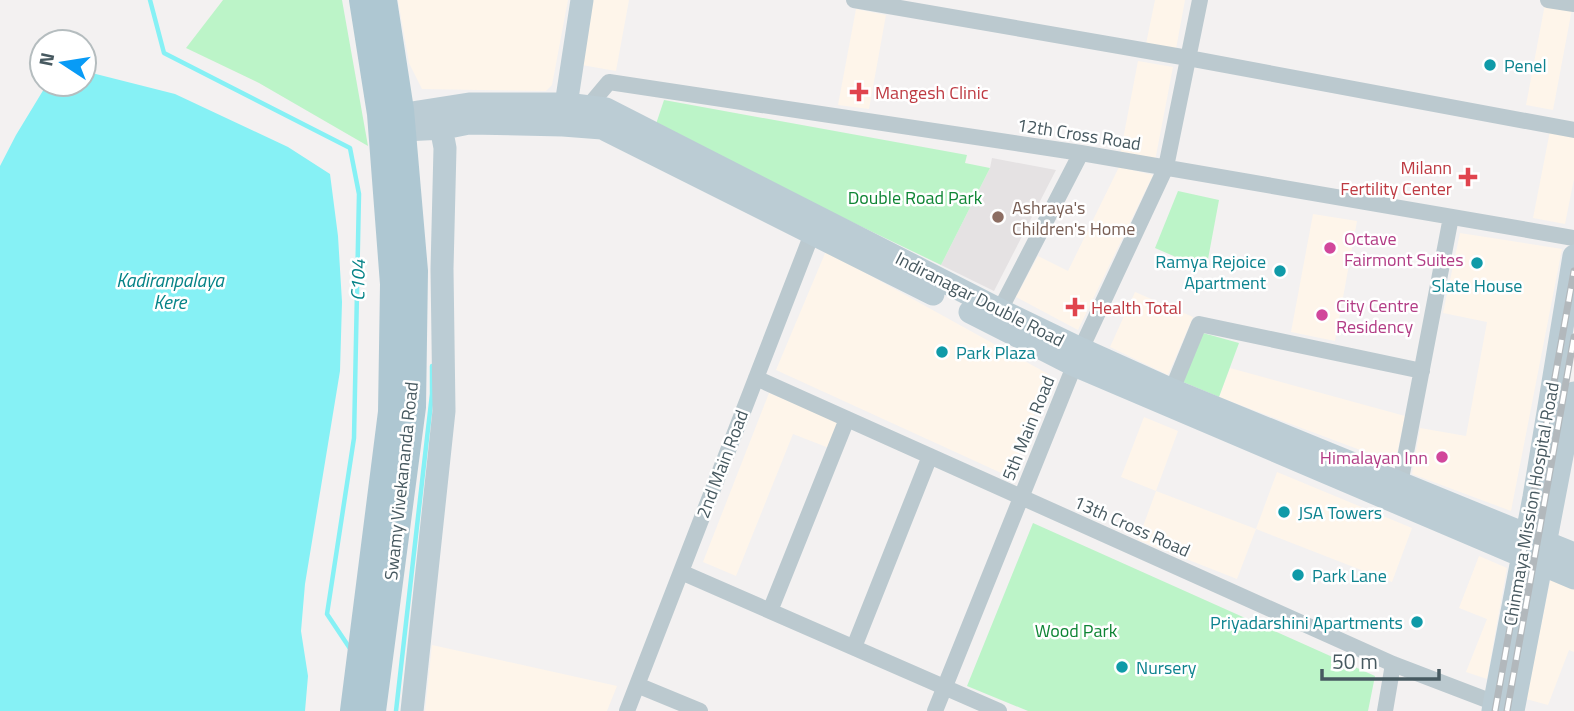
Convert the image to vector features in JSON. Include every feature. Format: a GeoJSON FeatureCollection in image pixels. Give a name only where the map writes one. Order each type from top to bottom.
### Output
{"type":"FeatureCollection","features":[{"type":"Feature","properties":{"kind":"main road","name":"Swamy Vivekananda Road"},"geometry":{"type":"LineString","coordinates":[[362,0],[391,124],[415,271],[413,407],[373,711]]}},
{"type":"Feature","properties":{"kind":"main road","name":"Swamy Vivekananda Road"},"geometry":{"type":"LineString","coordinates":[[353,711],[391,412],[391,124],[384,0]]}},
{"type":"Feature","properties":{"kind":"street"},"geometry":{"type":"LineString","coordinates":[[572,112],[582,0]]}},
{"type":"Feature","properties":{"kind":"street"},"geometry":{"type":"LineString","coordinates":[[854,0],[1188,58],[1574,130]]}},
{"type":"Feature","properties":{"kind":"street","name":"5th Main Road"},"geometry":{"type":"LineString","coordinates":[[935,711],[1077,357],[1166,167],[1200,0]]}},
{"type":"Feature","properties":{"kind":"street"},"geometry":{"type":"LineString","coordinates":[[1548,0],[1574,4]]}},
{"type":"Feature","properties":{"kind":"street","name":"12th Cross Road"},"geometry":{"type":"LineString","coordinates":[[572,112],[608,82],[1081,153],[1574,238]]}},
{"type":"Feature","properties":{"kind":"street","name":"Indiranagar Double Road"},"geometry":{"type":"LineString","coordinates":[[391,124],[439,119],[469,123],[572,112],[1000,310],[1077,357],[1172,390],[1400,484],[1534,550],[1574,578]]}},
{"type":"Feature","properties":{"kind":"street"},"geometry":{"type":"LineString","coordinates":[[412,711],[444,411],[442,269],[445,148],[439,119]]}},
{"type":"Feature","properties":{"kind":"street"},"geometry":{"type":"LineString","coordinates":[[1000,310],[1081,153]]}},
{"type":"Feature","properties":{"kind":"street"},"geometry":{"type":"LineString","coordinates":[[1400,484],[1451,217]]}},
{"type":"Feature","properties":{"kind":"street","name":"Indiranagar Double Road"},"geometry":{"type":"LineString","coordinates":[[816,225],[1077,357],[1534,550],[1574,555]]}},
{"type":"Feature","properties":{"kind":"street","name":"2nd Main Road"},"geometry":{"type":"LineString","coordinates":[[627,711],[816,225]]}},
{"type":"Feature","properties":{"kind":"street","name":"Chinmaya Mission Hospital Road"},"geometry":{"type":"LineString","coordinates":[[1508,709],[1534,550],[1574,256]]}},
{"type":"Feature","properties":{"kind":"street"},"geometry":{"type":"LineString","coordinates":[[1172,390],[1199,324],[1422,370]]}},
{"type":"Feature","properties":{"kind":"street","name":"13th Cross Road"},"geometry":{"type":"LineString","coordinates":[[756,377],[1393,664],[1508,709]]}},
{"type":"Feature","properties":{"kind":"street","name":"Chinmaya Mission Hospital Road"},"geometry":{"type":"LineString","coordinates":[[1534,550],[1574,393]]}},
{"type":"Feature","properties":{"kind":"street"},"geometry":{"type":"LineString","coordinates":[[771,611],[847,419]]}},
{"type":"Feature","properties":{"kind":"street"},"geometry":{"type":"LineString","coordinates":[[854,648],[930,456]]}},
{"type":"Feature","properties":{"kind":"street"},"geometry":{"type":"LineString","coordinates":[[681,572],[999,711]]}},
{"type":"Feature","properties":{"kind":"street"},"geometry":{"type":"LineString","coordinates":[[1385,711],[1393,664]]}},
{"type":"Feature","properties":{"kind":"street"},"geometry":{"type":"LineString","coordinates":[[637,685],[700,711]]}},
{"type":"Feature","properties":{"kind":"shaded area"},"geometry":{"type":"Polygon","coordinates":[[[398,0],[568,0],[552,85],[546,91],[422,89],[409,63],[398,0]]]}},
{"type":"Feature","properties":{"kind":"shaded area"},"geometry":{"type":"Polygon","coordinates":[[[588,0],[629,0],[616,71],[576,64],[588,0]]]}},
{"type":"Feature","properties":{"kind":"shaded area"},"geometry":{"type":"Polygon","coordinates":[[[1155,0],[1185,0],[1176,49],[1146,44],[1155,0]]]}},
{"type":"Feature","properties":{"kind":"shaded area"},"geometry":{"type":"Polygon","coordinates":[[[1545,4],[1572,9],[1553,110],[1526,105],[1545,4]]]}},
{"type":"Feature","properties":{"kind":"shaded area"},"geometry":{"type":"Polygon","coordinates":[[[856,9],[886,15],[869,109],[838,105],[856,9]]]}},
{"type":"Feature","properties":{"kind":"shaded area"},"geometry":{"type":"Polygon","coordinates":[[[1138,61],[1173,67],[1155,161],[1120,155],[1138,61]]]}},
{"type":"Feature","properties":{"kind":"shaded area"},"geometry":{"type":"Polygon","coordinates":[[[1550,131],[1574,136],[1574,179],[1565,224],[1533,218],[1550,131]]]}},
{"type":"Feature","properties":{"kind":"shaded area","name":"Ashraya's Children's Home"},"geometry":{"type":"Polygon","coordinates":[[[992,158],[1056,170],[994,291],[941,265],[990,168],[992,158]]]}},
{"type":"Feature","properties":{"kind":"shaded area"},"geometry":{"type":"Polygon","coordinates":[[[1119,167],[1153,175],[1078,330],[1016,297],[1038,256],[1068,271],[1119,167]]]}},
{"type":"Feature","properties":{"kind":"shaded area"},"geometry":{"type":"Polygon","coordinates":[[[1313,214],[1357,221],[1335,341],[1291,332],[1313,214]]]}},
{"type":"Feature","properties":{"kind":"shaded area"},"geometry":{"type":"Polygon","coordinates":[[[1460,233],[1562,249],[1511,511],[1412,474],[1420,428],[1466,436],[1487,322],[1443,313],[1460,233]]]}},
{"type":"Feature","properties":{"kind":"shaded area"},"geometry":{"type":"Polygon","coordinates":[[[826,251],[1050,375],[1010,477],[776,370],[826,251]]]}},
{"type":"Feature","properties":{"kind":"shaded area"},"geometry":{"type":"Polygon","coordinates":[[[1135,292],[1193,317],[1168,375],[1110,347],[1135,292]]]}},
{"type":"Feature","properties":{"kind":"shaded area"},"geometry":{"type":"Polygon","coordinates":[[[1230,368],[1405,416],[1395,463],[1219,397],[1230,368]]]}},
{"type":"Feature","properties":{"kind":"shaded area"},"geometry":{"type":"Polygon","coordinates":[[[769,393],[840,422],[829,448],[793,434],[736,576],[703,562],[769,393]]]}},
{"type":"Feature","properties":{"kind":"shaded area"},"geometry":{"type":"Polygon","coordinates":[[[1144,417],[1178,431],[1156,491],[1121,477],[1144,417]]]}},
{"type":"Feature","properties":{"kind":"shaded area"},"geometry":{"type":"Polygon","coordinates":[[[1277,472],[1412,528],[1392,582],[1256,529],[1277,472]]]}},
{"type":"Feature","properties":{"kind":"shaded area"},"geometry":{"type":"Polygon","coordinates":[[[1156,491],[1256,529],[1237,579],[1138,540],[1156,491]]]}},
{"type":"Feature","properties":{"kind":"shaded area"},"geometry":{"type":"Polygon","coordinates":[[[1479,556],[1507,568],[1487,679],[1466,672],[1487,619],[1459,608],[1479,556]]]}},
{"type":"Feature","properties":{"kind":"shaded area"},"geometry":{"type":"Polygon","coordinates":[[[1552,572],[1574,582],[1574,652],[1569,650],[1548,705],[1526,699],[1552,572]]]}},
{"type":"Feature","properties":{"kind":"shaded area"},"geometry":{"type":"Polygon","coordinates":[[[432,645],[617,686],[607,711],[425,711],[432,645]]]}},
{"type":"Feature","properties":{"kind":"green space"},"geometry":{"type":"Polygon","coordinates":[[[223,0],[342,0],[368,146],[259,83],[186,48],[223,0]]]}},
{"type":"Feature","properties":{"kind":"green space","name":"Double Road Park"},"geometry":{"type":"Polygon","coordinates":[[[664,100],[967,155],[965,163],[990,168],[941,265],[655,127],[664,100]]]}},
{"type":"Feature","properties":{"kind":"green space"},"geometry":{"type":"Polygon","coordinates":[[[1178,191],[1219,200],[1206,270],[1155,248],[1178,191]]]}},
{"type":"Feature","properties":{"kind":"green space"},"geometry":{"type":"Polygon","coordinates":[[[1203,333],[1239,343],[1219,397],[1183,382],[1203,333]]]}},
{"type":"Feature","properties":{"kind":"green space","name":"Wood Park"},"geometry":{"type":"Polygon","coordinates":[[[1033,523],[1375,676],[1368,711],[1028,711],[967,686],[1033,523]]]}},
{"type":"Feature","properties":{"kind":"water","name":"Kadiranpalaya Kere"},"geometry":{"type":"Polygon","coordinates":[[[98,75],[175,94],[288,147],[330,174],[338,236],[342,302],[340,371],[305,584],[301,631],[308,676],[305,711],[0,711],[0,166],[38,98],[98,98],[98,75]]]}},
{"type":"Feature","properties":{"kind":"waterway","name":"C104"},"geometry":{"type":"LineString","coordinates":[[150,0],[164,53],[350,148],[359,194],[354,438],[327,614],[351,650]]}},
{"type":"Feature","properties":{"kind":"waterway"},"geometry":{"type":"LineString","coordinates":[[396,711],[432,394],[432,366]]}},
{"type":"Feature","properties":{"kind":"railway"},"geometry":{"type":"LineString","coordinates":[[1495,711],[1574,271]]}},
{"type":"Feature","properties":{"kind":"railway"},"geometry":{"type":"LineString","coordinates":[[1507,711],[1574,337]]}},
{"type":"Feature","properties":{"kind":"place","name":"Penel"},"geometry":{"type":"Point","coordinates":[1490,65]}},
{"type":"Feature","properties":{"kind":"place","name":"Mangesh Clinic"},"geometry":{"type":"Point","coordinates":[859,92]}},
{"type":"Feature","properties":{"kind":"place","name":"Milann Fertility Center"},"geometry":{"type":"Point","coordinates":[1468,177]}},
{"type":"Feature","properties":{"kind":"place","name":"Ashraya's Children's Home"},"geometry":{"type":"Point","coordinates":[998,217]}},
{"type":"Feature","properties":{"kind":"place","name":"Octave Fairmont Suites"},"geometry":{"type":"Point","coordinates":[1330,248]}},
{"type":"Feature","properties":{"kind":"place","name":"Slate House"},"geometry":{"type":"Point","coordinates":[1477,263]}},
{"type":"Feature","properties":{"kind":"place","name":"Ramya Rejoice Apartment"},"geometry":{"type":"Point","coordinates":[1280,271]}},
{"type":"Feature","properties":{"kind":"place","name":"Health Total"},"geometry":{"type":"Point","coordinates":[1075,307]}},
{"type":"Feature","properties":{"kind":"place","name":"City Centre Residency"},"geometry":{"type":"Point","coordinates":[1322,315]}},
{"type":"Feature","properties":{"kind":"place","name":"Park Plaza"},"geometry":{"type":"Point","coordinates":[942,352]}},
{"type":"Feature","properties":{"kind":"place","name":"Himalayan Inn"},"geometry":{"type":"Point","coordinates":[1442,457]}},
{"type":"Feature","properties":{"kind":"place","name":"JSA Towers"},"geometry":{"type":"Point","coordinates":[1284,512]}},
{"type":"Feature","properties":{"kind":"place","name":"Park Lane"},"geometry":{"type":"Point","coordinates":[1298,575]}},
{"type":"Feature","properties":{"kind":"place","name":"Priyadarshini Apartments"},"geometry":{"type":"Point","coordinates":[1417,622]}},
{"type":"Feature","properties":{"kind":"place","name":"Nursery"},"geometry":{"type":"Point","coordinates":[1122,667]}}]}
